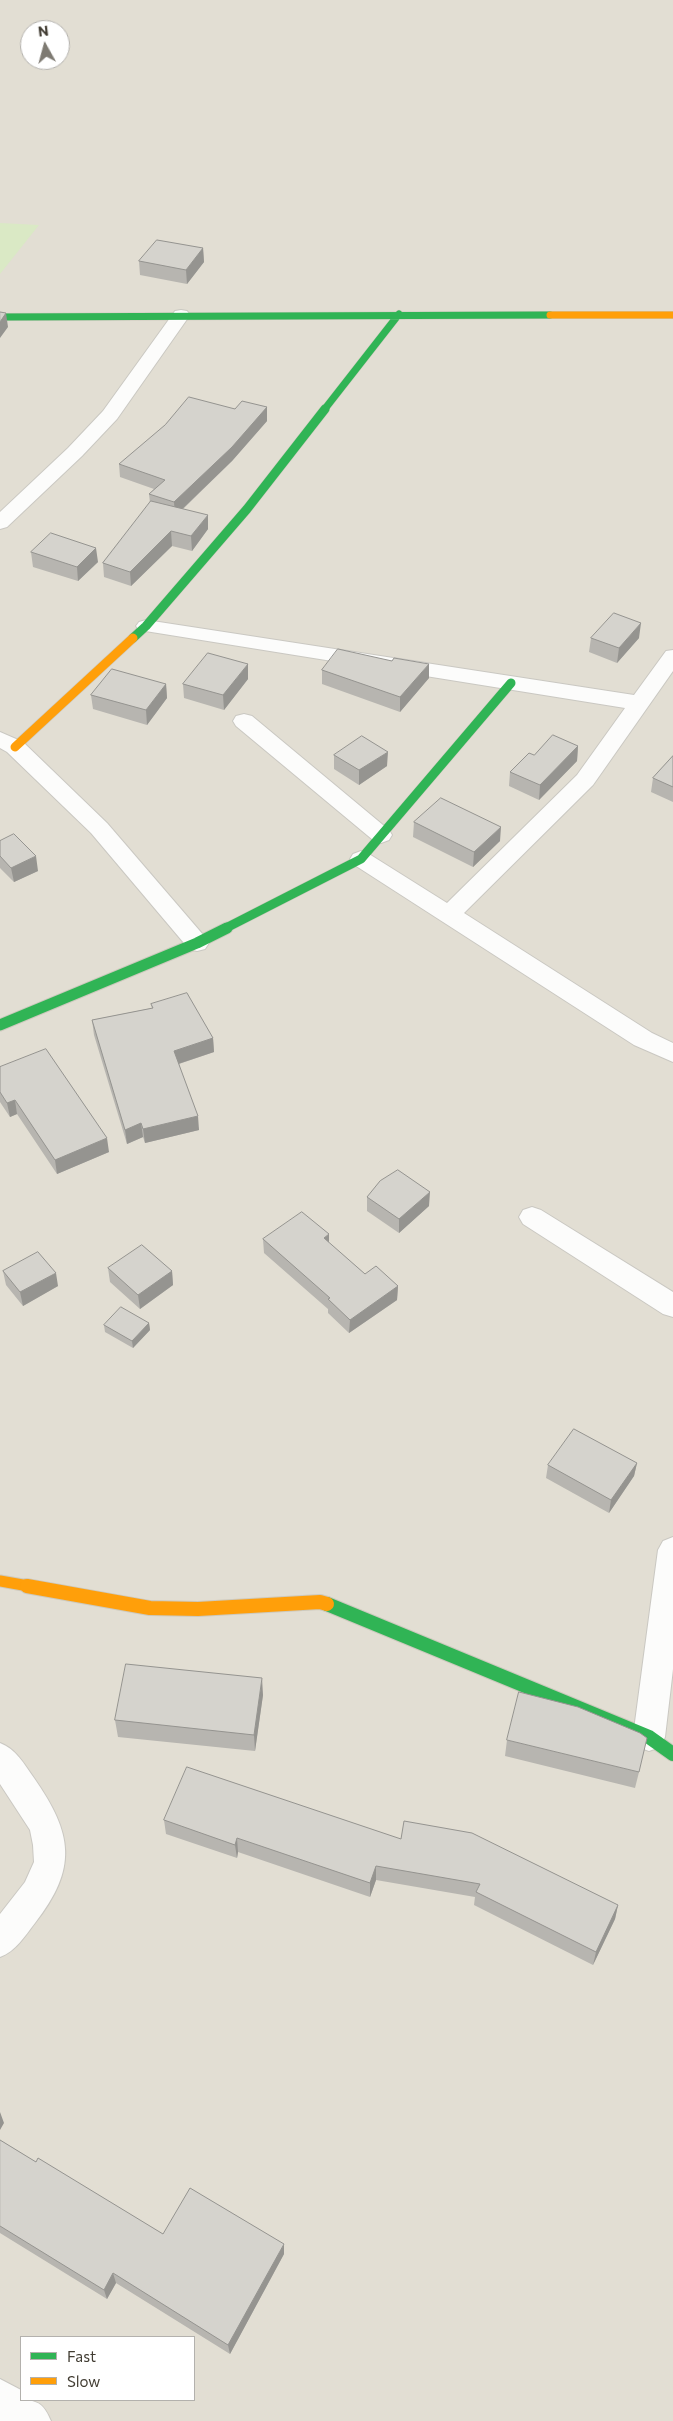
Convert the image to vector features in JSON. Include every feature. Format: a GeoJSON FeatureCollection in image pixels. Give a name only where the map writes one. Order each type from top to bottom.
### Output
{"type":"FeatureCollection","features":[{"type":"Feature","properties":{"kind":"street"},"geometry":{"type":"LineString","coordinates":[[197,943],[99,828],[8,743],[146,626],[247,509],[399,314]]}},
{"type":"Feature","properties":{"kind":"street"},"geometry":{"type":"LineString","coordinates":[[0,317],[399,314],[673,315]]}},
{"type":"Feature","properties":{"kind":"street"},"geometry":{"type":"LineString","coordinates":[[0,523],[75,452],[110,414],[181,315]]}},
{"type":"Feature","properties":{"kind":"street"},"geometry":{"type":"LineString","coordinates":[[146,626],[639,703]]}},
{"type":"Feature","properties":{"kind":"street"},"geometry":{"type":"LineString","coordinates":[[449,914],[558,810],[586,780],[673,656]]}},
{"type":"Feature","properties":{"kind":"street"},"geometry":{"type":"LineString","coordinates":[[0,1025],[197,943],[361,859],[510,683]]}},
{"type":"Feature","properties":{"kind":"street"},"geometry":{"type":"LineString","coordinates":[[244,721],[381,835]]}},
{"type":"Feature","properties":{"kind":"street"},"geometry":{"type":"LineString","coordinates":[[361,859],[643,1039],[673,1053]]}},
{"type":"Feature","properties":{"kind":"street"},"geometry":{"type":"LineString","coordinates":[[532,1217],[673,1306]]}},
{"type":"Feature","properties":{"kind":"street"},"geometry":{"type":"LineString","coordinates":[[649,1737],[673,1550]]}},
{"type":"Feature","properties":{"kind":"street"},"geometry":{"type":"LineString","coordinates":[[0,1581],[150,1608],[198,1609],[320,1602],[337,1606],[649,1737],[673,1754]]}},
{"type":"Feature","properties":{"kind":"street"},"geometry":{"type":"LineString","coordinates":[[0,1758],[47,1828],[51,1848],[50,1865],[45,1879],[0,1941]]}},
{"type":"Feature","properties":{"kind":"street"},"geometry":{"type":"LineString","coordinates":[[0,2398],[32,2421]]}},
{"type":"Feature","properties":{"kind":"shaded area"},"geometry":{"type":"Polygon","coordinates":[[[0,0],[673,0],[673,2421],[0,2421],[0,0]]]}},
{"type":"Feature","properties":{"kind":"green space"},"geometry":{"type":"Polygon","coordinates":[[[0,223],[39,225],[0,274],[0,223]]]}},
{"type":"Feature","properties":{"kind":"building"},"geometry":{"type":"Polygon","coordinates":[[[157,240],[203,248],[186,270],[139,261],[157,240]]]}},
{"type":"Feature","properties":{"kind":"building"},"geometry":{"type":"Polygon","coordinates":[[[0,312],[6,313],[0,322],[0,312]]]}},
{"type":"Feature","properties":{"kind":"building"},"geometry":{"type":"Polygon","coordinates":[[[189,397],[235,409],[242,401],[267,407],[232,447],[174,502],[149,494],[165,480],[119,464],[165,425],[189,397]]]}},
{"type":"Feature","properties":{"kind":"building"},"geometry":{"type":"Polygon","coordinates":[[[151,501],[208,515],[191,536],[171,531],[130,572],[103,563],[151,501]]]}},
{"type":"Feature","properties":{"kind":"building"},"geometry":{"type":"Polygon","coordinates":[[[51,533],[96,548],[77,567],[31,552],[51,533]]]}},
{"type":"Feature","properties":{"kind":"building"},"geometry":{"type":"Polygon","coordinates":[[[614,613],[641,623],[619,648],[591,638],[614,613]]]}},
{"type":"Feature","properties":{"kind":"building"},"geometry":{"type":"Polygon","coordinates":[[[338,649],[392,661],[394,658],[429,664],[400,697],[322,670],[338,649]]]}},
{"type":"Feature","properties":{"kind":"building"},"geometry":{"type":"Polygon","coordinates":[[[208,653],[248,664],[223,695],[183,684],[208,653]]]}},
{"type":"Feature","properties":{"kind":"building"},"geometry":{"type":"Polygon","coordinates":[[[112,669],[166,684],[146,710],[91,695],[112,669]]]}},
{"type":"Feature","properties":{"kind":"building"},"geometry":{"type":"Polygon","coordinates":[[[553,735],[578,746],[540,785],[510,772],[529,753],[534,755],[553,735]]]}},
{"type":"Feature","properties":{"kind":"building"},"geometry":{"type":"Polygon","coordinates":[[[362,736],[388,752],[359,770],[334,755],[362,736]]]}},
{"type":"Feature","properties":{"kind":"building"},"geometry":{"type":"Polygon","coordinates":[[[673,756],[673,787],[653,778],[673,756]]]}},
{"type":"Feature","properties":{"kind":"building"},"geometry":{"type":"Polygon","coordinates":[[[441,798],[501,827],[474,852],[414,822],[441,798]]]}},
{"type":"Feature","properties":{"kind":"building"},"geometry":{"type":"Polygon","coordinates":[[[14,834],[36,856],[11,868],[0,856],[0,841],[14,834]]]}},
{"type":"Feature","properties":{"kind":"building"},"geometry":{"type":"Polygon","coordinates":[[[187,993],[213,1038],[174,1051],[198,1116],[143,1129],[141,1123],[125,1130],[92,1020],[153,1008],[151,1004],[187,993]]]}},
{"type":"Feature","properties":{"kind":"building"},"geometry":{"type":"Polygon","coordinates":[[[46,1049],[107,1138],[55,1160],[15,1100],[7,1103],[0,1092],[0,1067],[46,1049]]]}},
{"type":"Feature","properties":{"kind":"building"},"geometry":{"type":"Polygon","coordinates":[[[398,1170],[430,1192],[399,1219],[367,1197],[380,1181],[398,1170]]]}},
{"type":"Feature","properties":{"kind":"building"},"geometry":{"type":"Polygon","coordinates":[[[302,1212],[329,1234],[324,1238],[365,1274],[376,1266],[398,1286],[350,1320],[328,1299],[330,1298],[263,1239],[302,1212]]]}},
{"type":"Feature","properties":{"kind":"building"},"geometry":{"type":"Polygon","coordinates":[[[142,1245],[172,1271],[138,1295],[108,1268],[142,1245]]]}},
{"type":"Feature","properties":{"kind":"building"},"geometry":{"type":"Polygon","coordinates":[[[38,1252],[56,1273],[20,1292],[3,1271],[38,1252]]]}},
{"type":"Feature","properties":{"kind":"building"},"geometry":{"type":"Polygon","coordinates":[[[121,1307],[149,1323],[132,1341],[104,1325],[121,1307]]]}},
{"type":"Feature","properties":{"kind":"building"},"geometry":{"type":"Polygon","coordinates":[[[574,1429],[637,1463],[611,1500],[548,1465],[574,1429]]]}},
{"type":"Feature","properties":{"kind":"building"},"geometry":{"type":"Polygon","coordinates":[[[126,1664],[262,1678],[254,1735],[115,1720],[126,1664]]]}},
{"type":"Feature","properties":{"kind":"building"},"geometry":{"type":"Polygon","coordinates":[[[519,1692],[578,1707],[640,1733],[647,1738],[639,1772],[507,1740],[519,1692]]]}},
{"type":"Feature","properties":{"kind":"building"},"geometry":{"type":"Polygon","coordinates":[[[187,1767],[401,1839],[404,1821],[472,1833],[618,1905],[596,1952],[476,1892],[480,1884],[376,1866],[370,1883],[237,1838],[235,1845],[164,1820],[187,1767]]]}},
{"type":"Feature","properties":{"kind":"building"},"geometry":{"type":"Polygon","coordinates":[[[0,2140],[36,2162],[38,2158],[163,2234],[190,2188],[284,2244],[228,2345],[113,2273],[104,2290],[0,2226],[0,2140]]]}},
{"type":"Feature","properties":{"kind":"traffic: fast"},"geometry":{"type":"LineString","coordinates":[[133,638],[146,626],[247,509],[399,314]]}},
{"type":"Feature","properties":{"kind":"traffic: fast"},"geometry":{"type":"LineString","coordinates":[[0,317],[550,315]]}},
{"type":"Feature","properties":{"kind":"traffic: fast"},"geometry":{"type":"LineString","coordinates":[[0,1025],[197,943],[361,859],[511,683]]}},
{"type":"Feature","properties":{"kind":"traffic: fast"},"geometry":{"type":"LineString","coordinates":[[327,1604],[649,1737],[673,1754]]}},
{"type":"Feature","properties":{"kind":"traffic: slow"},"geometry":{"type":"LineString","coordinates":[[550,315],[673,315]]}},
{"type":"Feature","properties":{"kind":"traffic: slow"},"geometry":{"type":"LineString","coordinates":[[15,747],[133,638]]}},
{"type":"Feature","properties":{"kind":"traffic: slow"},"geometry":{"type":"LineString","coordinates":[[0,1581],[150,1608],[198,1609],[320,1602],[327,1604]]}}]}
